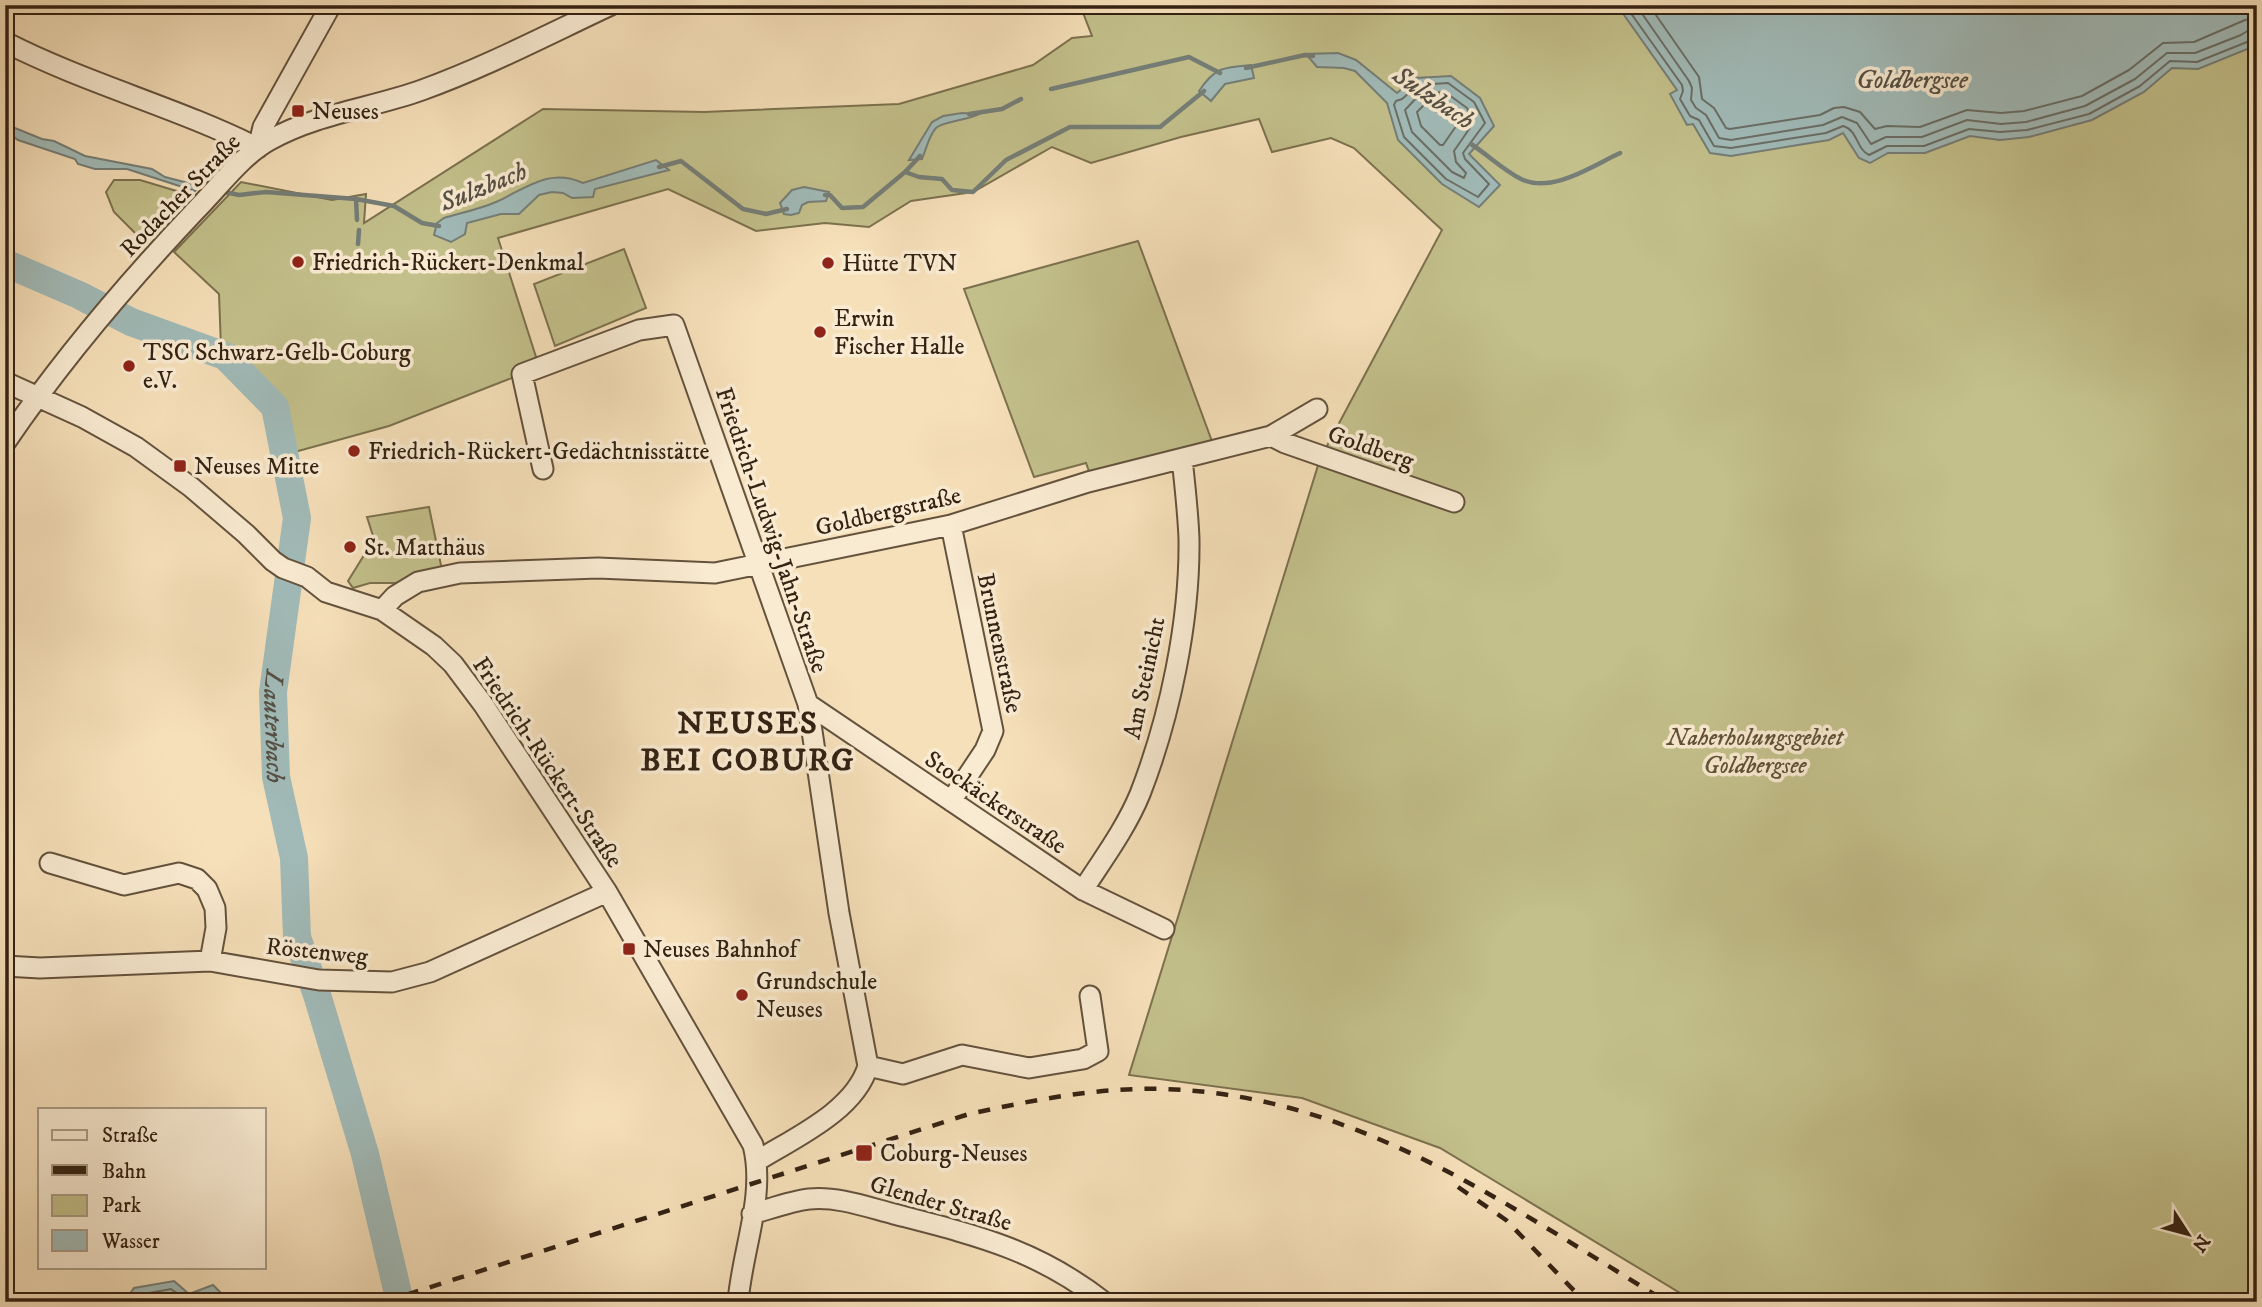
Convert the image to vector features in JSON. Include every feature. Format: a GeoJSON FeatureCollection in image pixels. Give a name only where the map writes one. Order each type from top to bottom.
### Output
{"type":"FeatureCollection","features":[{"type":"Feature","properties":{"kind":"street"},"geometry":{"type":"LineString","coordinates":[[5,42],[96,83],[222,130],[258,148],[263,127],[331,5]]}},
{"type":"Feature","properties":{"kind":"street","name":"Rodacher Straße"},"geometry":{"type":"LineString","coordinates":[[5,443],[105,310],[225,179],[258,148],[308,124],[421,91],[611,5]]}},
{"type":"Feature","properties":{"kind":"street","name":"Friedrich-Ludwig-Jahn-Straße"},"geometry":{"type":"LineString","coordinates":[[543,469],[522,374],[639,330],[674,325],[808,704],[839,913],[868,1066]]}},
{"type":"Feature","properties":{"kind":"street","name":"Friedrich-Rückert-Straße"},"geometry":{"type":"LineString","coordinates":[[5,382],[38,396],[136,447],[191,486],[283,568],[307,577],[326,592],[382,610],[434,646],[453,664],[483,704],[607,892],[753,1145],[757,1161],[752,1214],[738,1302]]}},
{"type":"Feature","properties":{"kind":"street","name":"Goldbergstraße"},"geometry":{"type":"LineString","coordinates":[[382,610],[395,596],[418,582],[460,573],[598,568],[715,573],[951,524],[1037,497],[1271,436],[1317,409]]}},
{"type":"Feature","properties":{"kind":"street","name":"Goldberg"},"geometry":{"type":"LineString","coordinates":[[1271,436],[1454,502]]}},
{"type":"Feature","properties":{"kind":"street","name":"Am Steinicht"},"geometry":{"type":"LineString","coordinates":[[1083,890],[1140,795],[1160,733],[1177,659],[1188,576],[1187,508],[1182,459]]}},
{"type":"Feature","properties":{"kind":"street","name":"Brunnenstraße"},"geometry":{"type":"LineString","coordinates":[[951,524],[993,732],[985,750],[951,802]]}},
{"type":"Feature","properties":{"kind":"street","name":"Stockäckerstraße"},"geometry":{"type":"LineString","coordinates":[[808,704],[1083,890],[1164,929]]}},
{"type":"Feature","properties":{"kind":"street"},"geometry":{"type":"LineString","coordinates":[[50,863],[124,885],[179,873],[197,880],[207,889],[215,908],[216,928],[210,961]]}},
{"type":"Feature","properties":{"kind":"street","name":"Röstenweg"},"geometry":{"type":"LineString","coordinates":[[5,966],[40,968],[210,961],[313,980],[392,982],[430,972],[607,892]]}},
{"type":"Feature","properties":{"kind":"street"},"geometry":{"type":"LineString","coordinates":[[757,1161],[840,1107],[859,1089],[868,1066],[903,1074],[962,1055],[1029,1068],[1083,1059],[1098,1051],[1090,996]]}},
{"type":"Feature","properties":{"kind":"street","name":"Glender Straße"},"geometry":{"type":"LineString","coordinates":[[752,1214],[808,1199],[857,1204],[973,1234],[1020,1251],[1057,1268],[1104,1302]]}},
{"type":"Feature","properties":{"kind":"green space","name":"Naherholungsgebiet Goldbergsee"},"geometry":{"type":"Polygon","coordinates":[[[1080,5],[2257,5],[2257,1302],[1695,1302],[1440,1148],[1302,1098],[1129,1075],[1320,459],[1442,230],[1354,148],[1331,138],[1272,152],[1259,119],[1181,137],[1091,163],[1052,147],[973,192],[911,201],[869,227],[825,223],[756,231],[668,189],[498,238],[537,360],[522,374],[389,426],[291,453],[278,397],[221,347],[219,294],[174,252],[241,182],[332,200],[366,194],[364,223],[543,109],[704,112],[899,104],[1033,65],[1072,38],[1092,36],[1080,5]]]}},
{"type":"Feature","properties":{"kind":"green space"},"geometry":{"type":"Polygon","coordinates":[[[114,180],[140,180],[190,195],[145,243],[114,212],[106,192],[114,180]]]}},
{"type":"Feature","properties":{"kind":"green space"},"geometry":{"type":"Polygon","coordinates":[[[1138,241],[1213,444],[1090,474],[1086,463],[1034,477],[964,289],[1138,241]]]}},
{"type":"Feature","properties":{"kind":"green space"},"geometry":{"type":"Polygon","coordinates":[[[624,249],[646,308],[555,346],[534,284],[624,249]]]}},
{"type":"Feature","properties":{"kind":"green space"},"geometry":{"type":"Polygon","coordinates":[[[429,507],[442,570],[396,583],[370,583],[353,588],[348,581],[374,539],[367,517],[429,507]]]}},
{"type":"Feature","properties":{"kind":"water","name":"Goldbergsee"},"geometry":{"type":"Polygon","coordinates":[[[1617,5],[2257,5],[2257,42],[2250,48],[2198,69],[2172,68],[2144,92],[2092,120],[2029,137],[2000,140],[1970,136],[1925,153],[1888,153],[1870,163],[1859,158],[1843,133],[1829,140],[1731,156],[1710,153],[1693,124],[1687,125],[1670,94],[1677,90],[1617,5]]]}},
{"type":"Feature","properties":{"kind":"water"},"geometry":{"type":"Polygon","coordinates":[[[1338,53],[1356,60],[1397,93],[1415,78],[1451,76],[1480,98],[1494,126],[1469,154],[1500,185],[1479,207],[1442,184],[1398,140],[1387,103],[1355,71],[1317,67],[1306,54],[1338,53]]]}},
{"type":"Feature","properties":{"kind":"water"},"geometry":{"type":"Polygon","coordinates":[[[1251,65],[1254,78],[1225,84],[1211,101],[1199,91],[1210,77],[1221,70],[1251,65]]]}},
{"type":"Feature","properties":{"kind":"water"},"geometry":{"type":"Polygon","coordinates":[[[979,114],[939,126],[931,135],[922,159],[909,160],[932,122],[943,116],[979,114]]]}},
{"type":"Feature","properties":{"kind":"water"},"geometry":{"type":"Polygon","coordinates":[[[5,124],[54,141],[85,156],[152,169],[165,177],[200,186],[195,191],[127,169],[95,169],[78,164],[75,159],[18,140],[5,130],[5,124]]]}},
{"type":"Feature","properties":{"kind":"water"},"geometry":{"type":"Polygon","coordinates":[[[656,160],[669,170],[595,189],[593,197],[572,198],[563,193],[552,192],[539,195],[519,214],[501,214],[467,223],[465,234],[451,242],[434,235],[437,223],[444,218],[490,204],[538,182],[559,177],[583,183],[656,160]]]}},
{"type":"Feature","properties":{"kind":"water"},"geometry":{"type":"Polygon","coordinates":[[[804,187],[829,192],[826,201],[808,202],[802,205],[799,213],[784,214],[780,203],[792,190],[804,187]]]}},
{"type":"Feature","properties":{"kind":"water"},"geometry":{"type":"Polygon","coordinates":[[[122,311],[166,327],[166,339],[115,318],[122,311]]]}},
{"type":"Feature","properties":{"kind":"water"},"geometry":{"type":"Polygon","coordinates":[[[301,508],[297,559],[287,556],[286,543],[292,514],[301,508]]]}},
{"type":"Feature","properties":{"kind":"water"},"geometry":{"type":"Polygon","coordinates":[[[174,1281],[189,1294],[213,1285],[230,1302],[124,1302],[134,1288],[174,1281]]]}},
{"type":"Feature","properties":{"kind":"waterway","name":"Sulzbach"},"geometry":{"type":"LineString","coordinates":[[1246,68],[1305,55],[1313,56]]}},
{"type":"Feature","properties":{"kind":"waterway","name":"Sulzbach"},"geometry":{"type":"LineString","coordinates":[[1051,89],[1189,57],[1220,73]]}},
{"type":"Feature","properties":{"kind":"waterway","name":"Sulzbach"},"geometry":{"type":"LineString","coordinates":[[905,172],[919,177],[942,179],[952,190],[973,192],[1006,160],[1070,127],[1160,127],[1204,91]]}},
{"type":"Feature","properties":{"kind":"waterway","name":"Sulzbach"},"geometry":{"type":"LineString","coordinates":[[969,114],[1002,109],[1021,99]]}},
{"type":"Feature","properties":{"kind":"waterway","name":"Sulzbach"},"geometry":{"type":"LineString","coordinates":[[1471,144],[1514,175],[1533,183],[1559,181],[1620,153]]}},
{"type":"Feature","properties":{"kind":"waterway","name":"Sulzbach"},"geometry":{"type":"LineString","coordinates":[[825,195],[830,195],[842,208],[863,207],[920,156]]}},
{"type":"Feature","properties":{"kind":"waterway","name":"Sulzbach"},"geometry":{"type":"LineString","coordinates":[[659,167],[681,161],[743,209],[766,214],[787,209]]}},
{"type":"Feature","properties":{"kind":"waterway","name":"Sulzbach"},"geometry":{"type":"LineString","coordinates":[[220,191],[239,195],[266,192],[356,199],[394,206],[422,223],[439,226]]}},
{"type":"Feature","properties":{"kind":"waterway"},"geometry":{"type":"LineString","coordinates":[[356,199],[357,220]]}},
{"type":"Feature","properties":{"kind":"waterway"},"geometry":{"type":"LineString","coordinates":[[358,244],[359,230]]}},
{"type":"Feature","properties":{"kind":"waterway","name":"Lauterbach"},"geometry":{"type":"LineString","coordinates":[[5,263],[79,295],[131,322],[225,356],[275,407],[297,518],[273,692],[276,777],[294,858],[297,937],[365,1154],[400,1302]]}},
{"type":"Feature","properties":{"kind":"waterway"},"geometry":{"type":"LineString","coordinates":[[5,1296],[14,1302]]}},
{"type":"Feature","properties":{"kind":"railway"},"geometry":{"type":"LineString","coordinates":[[384,1302],[969,1114],[1066,1096],[1139,1089],[1235,1096],[1302,1111],[1366,1134],[1489,1194],[1667,1302]]}},
{"type":"Feature","properties":{"kind":"railway"},"geometry":{"type":"LineString","coordinates":[[1458,1187],[1506,1220],[1585,1302]]}},
{"type":"Feature","properties":{"kind":"place","name":"Neuses"},"geometry":{"type":"Point","coordinates":[298,111]}},
{"type":"Feature","properties":{"kind":"place","name":"Friedrich-Rückert-Denkmal"},"geometry":{"type":"Point","coordinates":[298,262]}},
{"type":"Feature","properties":{"kind":"place","name":"Hütte TVN"},"geometry":{"type":"Point","coordinates":[828,263]}},
{"type":"Feature","properties":{"kind":"place","name":"Erwin Fischer Halle"},"geometry":{"type":"Point","coordinates":[820,332]}},
{"type":"Feature","properties":{"kind":"place","name":"TSC Schwarz-Gelb-Coburg e.V."},"geometry":{"type":"Point","coordinates":[129,366]}},
{"type":"Feature","properties":{"kind":"place","name":"Friedrich-Rückert-Gedächtnisstätte"},"geometry":{"type":"Point","coordinates":[354,451]}},
{"type":"Feature","properties":{"kind":"place","name":"Neuses Mitte"},"geometry":{"type":"Point","coordinates":[180,466]}},
{"type":"Feature","properties":{"kind":"place","name":"St. Matthäus"},"geometry":{"type":"Point","coordinates":[350,547]}},
{"type":"Feature","properties":{"kind":"place","name":"Neuses Bahnhof"},"geometry":{"type":"Point","coordinates":[629,949]}},
{"type":"Feature","properties":{"kind":"place","name":"Grundschule Neuses"},"geometry":{"type":"Point","coordinates":[742,995]}},
{"type":"Feature","properties":{"kind":"place","name":"Coburg-Neuses"},"geometry":{"type":"Point","coordinates":[864,1153]}},
{"type":"Feature","properties":{"kind":"district","name":"NEUSES BEI COBURG"},"geometry":{"type":"Point","coordinates":[748,740]}}]}
